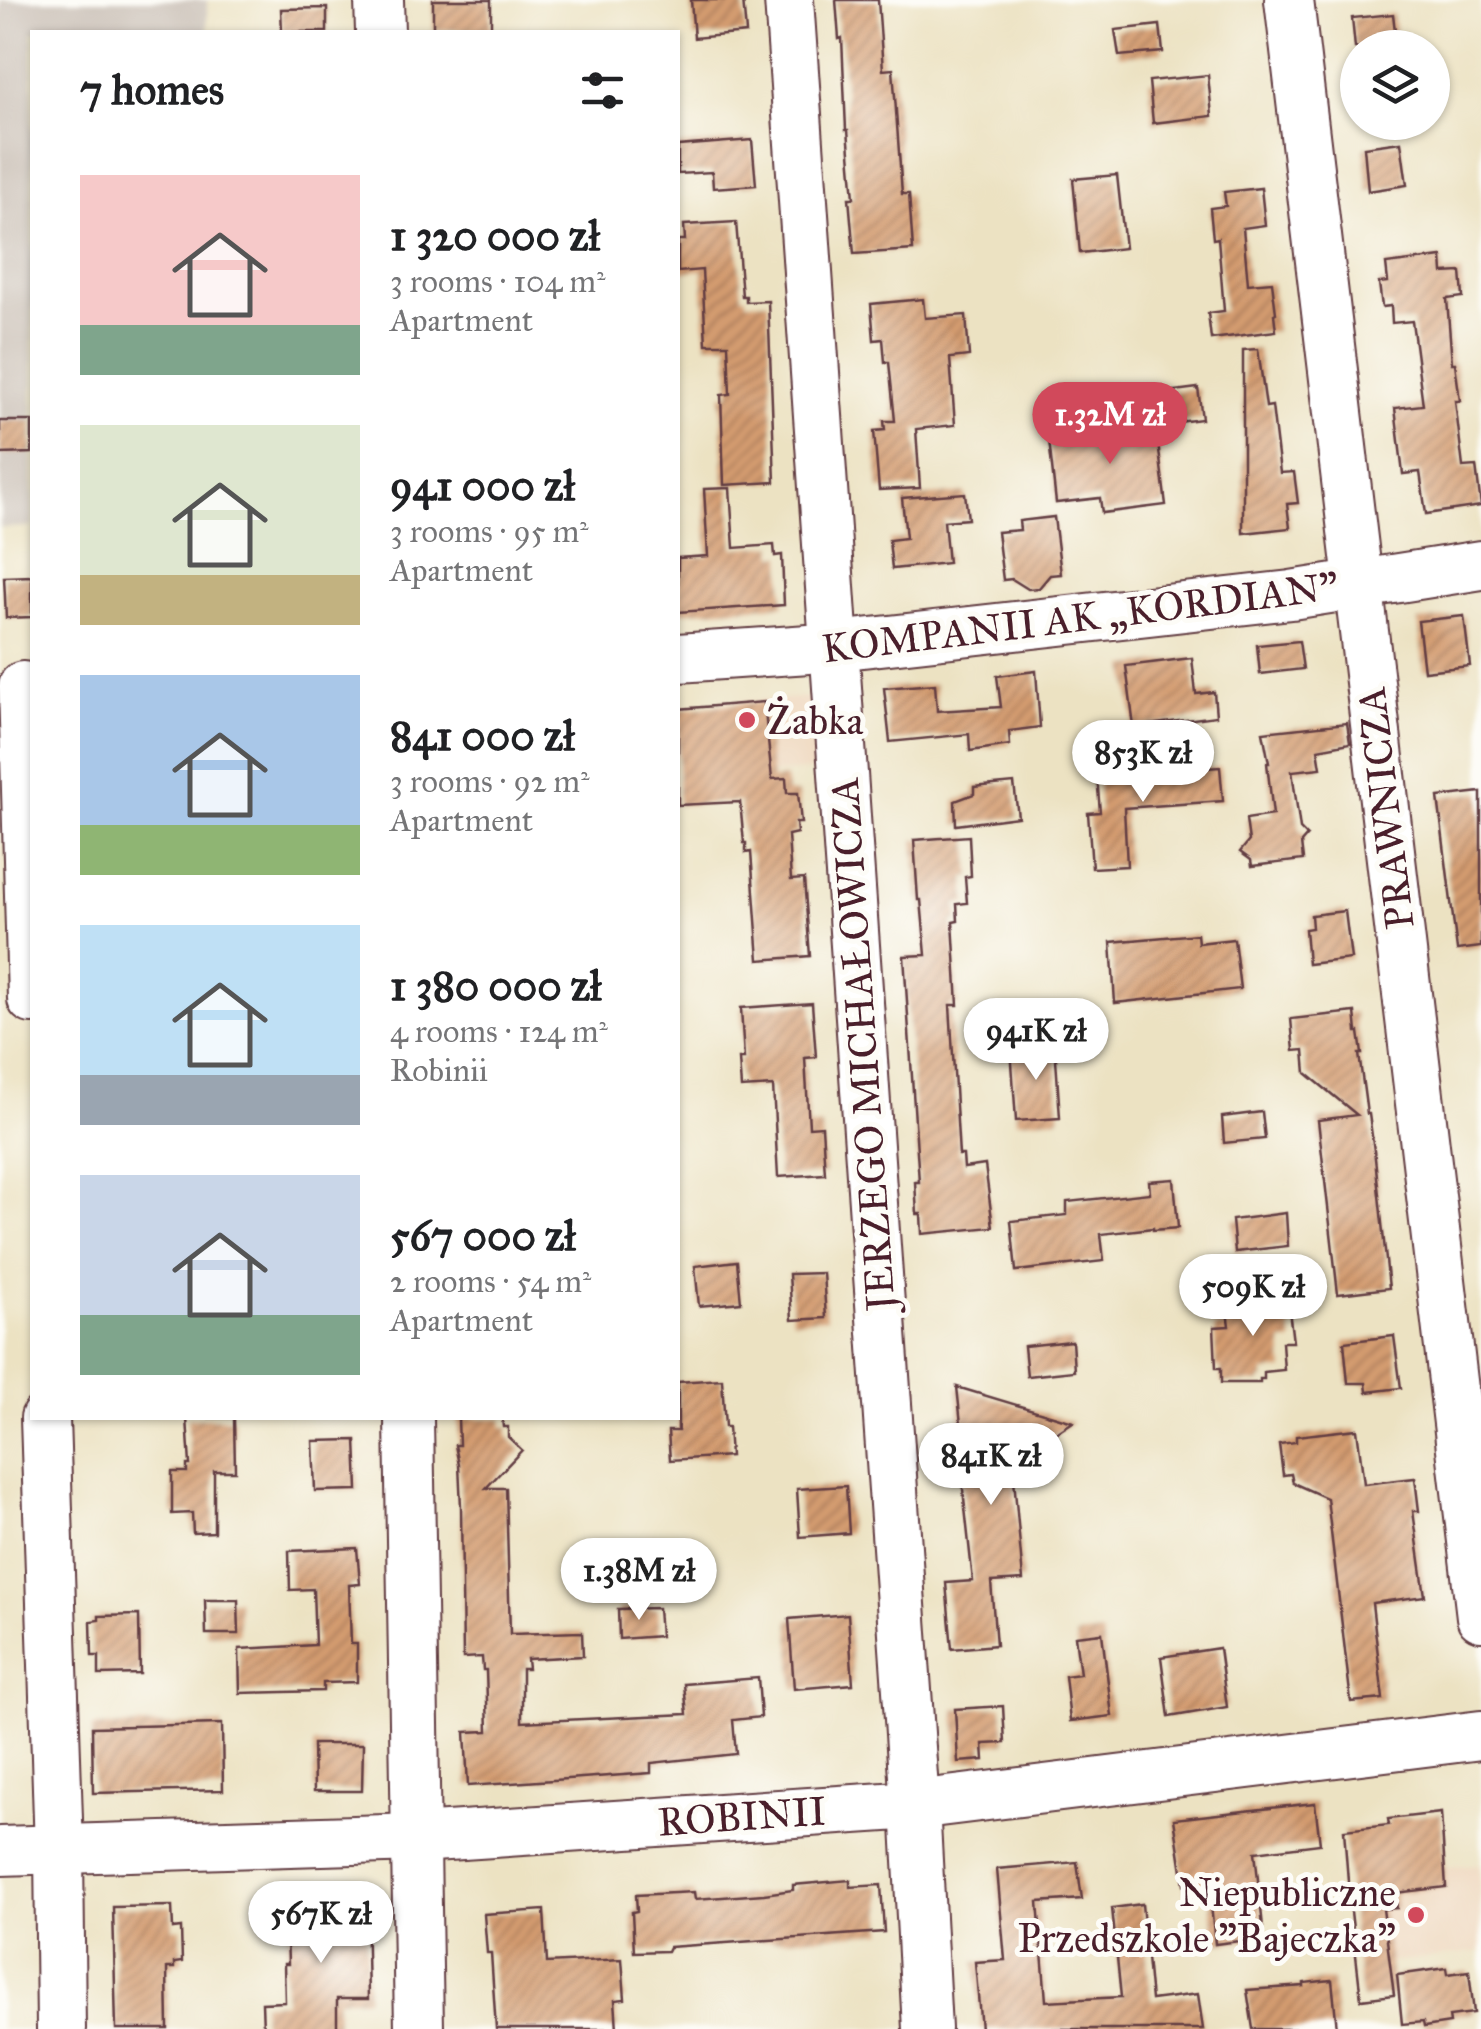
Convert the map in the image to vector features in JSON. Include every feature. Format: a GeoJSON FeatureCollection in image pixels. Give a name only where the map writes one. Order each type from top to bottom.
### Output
{"type":"FeatureCollection","features":[{"type":"Feature","properties":{"kind":"street"},"geometry":{"type":"LineString","coordinates":[[379,0],[380,30]]}},
{"type":"Feature","properties":{"kind":"street","name":"JERZEGO MICHAŁOWICZA"},"geometry":{"type":"LineString","coordinates":[[789,0],[928,2029]]}},
{"type":"Feature","properties":{"kind":"street","name":"PRAWNICZA"},"geometry":{"type":"LineString","coordinates":[[1289,0],[1481,1617]]}},
{"type":"Feature","properties":{"kind":"street","name":"KOMPANII AK „KORDIAN”"},"geometry":{"type":"LineString","coordinates":[[680,658],[834,646],[1358,585],[1481,565]]}},
{"type":"Feature","properties":{"kind":"street"},"geometry":{"type":"LineString","coordinates":[[18,686],[30,955]]}},
{"type":"Feature","properties":{"kind":"street"},"geometry":{"type":"LineString","coordinates":[[45,1420],[61,2029]]}},
{"type":"Feature","properties":{"kind":"street"},"geometry":{"type":"LineString","coordinates":[[409,1420],[419,2029]]}},
{"type":"Feature","properties":{"kind":"street","name":"ROBINII"},"geometry":{"type":"LineString","coordinates":[[0,1851],[416,1838],[914,1805],[1481,1735]]}},
{"type":"Feature","properties":{"kind":"shaded area"},"geometry":{"type":"Polygon","coordinates":[[[0,0],[207,0],[207,30],[30,30],[30,527],[0,528],[0,0]]]}},
{"type":"Feature","properties":{"kind":"shaded area"},"geometry":{"type":"Polygon","coordinates":[[[814,697],[819,770],[720,778],[715,703],[814,697]]]}},
{"type":"Feature","properties":{"kind":"shaded area","name":"Niepubliczne Przedszkole \"Bajeczka\""},"geometry":{"type":"Polygon","coordinates":[[[1479,1864],[1481,1951],[1357,1967],[1347,1878],[1479,1864]]]}},
{"type":"Feature","properties":{"kind":"building"},"geometry":{"type":"Polygon","coordinates":[[[433,0],[491,0],[491,30],[433,30],[433,0]]]}},
{"type":"Feature","properties":{"kind":"building"},"geometry":{"type":"Polygon","coordinates":[[[691,0],[743,0],[746,33],[694,38],[691,0]]]}},
{"type":"Feature","properties":{"kind":"building"},"geometry":{"type":"Polygon","coordinates":[[[836,0],[878,0],[883,70],[893,69],[902,194],[909,194],[913,250],[854,254],[849,198],[854,198],[836,0]]]}},
{"type":"Feature","properties":{"kind":"building"},"geometry":{"type":"Polygon","coordinates":[[[327,8],[327,30],[282,30],[281,9],[327,8]]]}},
{"type":"Feature","properties":{"kind":"building"},"geometry":{"type":"Polygon","coordinates":[[[1393,14],[1395,30],[1353,30],[1352,18],[1393,14]]]}},
{"type":"Feature","properties":{"kind":"building"},"geometry":{"type":"Polygon","coordinates":[[[1160,25],[1163,52],[1119,56],[1115,30],[1160,25]]]}},
{"type":"Feature","properties":{"kind":"building"},"geometry":{"type":"Polygon","coordinates":[[[1208,75],[1212,116],[1153,123],[1149,81],[1208,75]]]}},
{"type":"Feature","properties":{"kind":"building"},"geometry":{"type":"Polygon","coordinates":[[[752,140],[756,185],[713,188],[712,172],[680,174],[680,146],[752,140]]]}},
{"type":"Feature","properties":{"kind":"building"},"geometry":{"type":"Polygon","coordinates":[[[1401,142],[1407,185],[1368,191],[1364,147],[1401,142]]]}},
{"type":"Feature","properties":{"kind":"building"},"geometry":{"type":"Polygon","coordinates":[[[1117,175],[1125,248],[1080,253],[1073,179],[1117,175]]]}},
{"type":"Feature","properties":{"kind":"building"},"geometry":{"type":"Polygon","coordinates":[[[1261,188],[1265,225],[1243,228],[1248,284],[1272,282],[1276,331],[1211,339],[1208,313],[1224,311],[1218,238],[1213,239],[1210,208],[1226,206],[1224,192],[1261,188]]]}},
{"type":"Feature","properties":{"kind":"building"},"geometry":{"type":"Polygon","coordinates":[[[736,222],[742,296],[746,296],[746,302],[768,301],[775,482],[724,485],[721,395],[730,394],[728,344],[706,344],[702,270],[680,272],[684,225],[736,222]]]}},
{"type":"Feature","properties":{"kind":"building"},"geometry":{"type":"Polygon","coordinates":[[[1442,257],[1443,273],[1461,272],[1463,297],[1447,299],[1452,363],[1460,401],[1455,401],[1463,467],[1476,466],[1481,506],[1426,514],[1420,472],[1403,474],[1395,408],[1423,405],[1412,321],[1392,323],[1391,306],[1382,307],[1379,283],[1388,282],[1386,264],[1442,257]]]}},
{"type":"Feature","properties":{"kind":"building"},"geometry":{"type":"Polygon","coordinates":[[[923,299],[925,318],[966,315],[969,356],[950,358],[955,425],[916,429],[920,488],[879,490],[874,431],[885,430],[884,421],[895,421],[889,362],[885,362],[883,339],[874,340],[871,304],[923,299]]]}},
{"type":"Feature","properties":{"kind":"building"},"geometry":{"type":"Polygon","coordinates":[[[1258,349],[1266,407],[1272,406],[1280,473],[1294,472],[1298,503],[1287,504],[1290,528],[1243,533],[1243,350],[1258,349]]]}},
{"type":"Feature","properties":{"kind":"building"},"geometry":{"type":"Polygon","coordinates":[[[1198,388],[1202,419],[1178,422],[1174,391],[1198,388]]]}},
{"type":"Feature","properties":{"kind":"building"},"geometry":{"type":"Polygon","coordinates":[[[1155,420],[1166,505],[1102,513],[1100,498],[1056,503],[1049,440],[1092,435],[1091,428],[1155,420]]]}},
{"type":"Feature","properties":{"kind":"building"},"geometry":{"type":"Polygon","coordinates":[[[0,421],[30,421],[30,453],[0,454],[0,421]]]}},
{"type":"Feature","properties":{"kind":"building"},"geometry":{"type":"Polygon","coordinates":[[[730,488],[734,548],[774,545],[775,556],[782,555],[784,605],[680,612],[680,558],[708,556],[704,489],[730,488]]]}},
{"type":"Feature","properties":{"kind":"building"},"geometry":{"type":"Polygon","coordinates":[[[965,493],[968,519],[944,521],[948,563],[892,569],[889,540],[906,538],[902,498],[965,493]]]}},
{"type":"Feature","properties":{"kind":"building"},"geometry":{"type":"Polygon","coordinates":[[[1054,517],[1061,574],[1050,575],[1039,588],[1028,589],[1012,579],[1003,580],[997,532],[1020,530],[1019,521],[1054,517]]]}},
{"type":"Feature","properties":{"kind":"building"},"geometry":{"type":"Polygon","coordinates":[[[30,576],[30,617],[6,618],[4,577],[30,576]]]}},
{"type":"Feature","properties":{"kind":"building"},"geometry":{"type":"Polygon","coordinates":[[[1464,616],[1470,666],[1424,671],[1418,621],[1464,616]]]}},
{"type":"Feature","properties":{"kind":"building"},"geometry":{"type":"Polygon","coordinates":[[[1299,641],[1303,669],[1260,674],[1257,645],[1299,641]]]}},
{"type":"Feature","properties":{"kind":"building"},"geometry":{"type":"Polygon","coordinates":[[[1192,658],[1196,694],[1214,692],[1216,716],[1134,727],[1126,666],[1192,658]]]}},
{"type":"Feature","properties":{"kind":"building"},"geometry":{"type":"Polygon","coordinates":[[[1036,671],[1040,727],[1009,731],[1010,745],[970,751],[969,734],[890,742],[884,688],[935,684],[937,711],[1001,707],[997,676],[1036,671]]]}},
{"type":"Feature","properties":{"kind":"building"},"geometry":{"type":"Polygon","coordinates":[[[764,702],[772,779],[786,778],[787,793],[798,793],[801,823],[796,823],[797,833],[788,835],[791,880],[804,879],[810,956],[759,960],[751,852],[746,853],[740,802],[680,805],[680,709],[764,702]]]}},
{"type":"Feature","properties":{"kind":"building"},"geometry":{"type":"Polygon","coordinates":[[[1347,723],[1350,743],[1318,749],[1321,768],[1292,771],[1300,829],[1307,836],[1301,843],[1303,860],[1252,866],[1251,860],[1240,852],[1249,841],[1246,819],[1273,815],[1263,732],[1347,723]]]}},
{"type":"Feature","properties":{"kind":"building"},"geometry":{"type":"Polygon","coordinates":[[[1220,767],[1223,801],[1124,808],[1127,866],[1092,868],[1088,813],[1100,812],[1097,776],[1220,767]]]}},
{"type":"Feature","properties":{"kind":"building"},"geometry":{"type":"Polygon","coordinates":[[[1014,783],[1018,817],[956,825],[955,801],[974,794],[974,787],[1014,783]]]}},
{"type":"Feature","properties":{"kind":"building"},"geometry":{"type":"Polygon","coordinates":[[[1481,792],[1481,947],[1457,950],[1438,797],[1481,792]]]}},
{"type":"Feature","properties":{"kind":"building"},"geometry":{"type":"Polygon","coordinates":[[[969,836],[971,876],[965,877],[967,903],[957,904],[958,921],[953,922],[958,1005],[950,1005],[959,1155],[963,1155],[964,1168],[985,1165],[993,1227],[922,1234],[921,1214],[917,1214],[915,1182],[919,1182],[904,956],[926,955],[914,840],[969,836]]]}},
{"type":"Feature","properties":{"kind":"building"},"geometry":{"type":"Polygon","coordinates":[[[1345,911],[1351,959],[1308,964],[1305,929],[1312,928],[1311,915],[1345,911]]]}},
{"type":"Feature","properties":{"kind":"building"},"geometry":{"type":"Polygon","coordinates":[[[1197,934],[1198,943],[1234,939],[1240,989],[1115,1003],[1111,942],[1197,934]]]}},
{"type":"Feature","properties":{"kind":"building"},"geometry":{"type":"Polygon","coordinates":[[[812,1003],[816,1057],[805,1058],[809,1127],[822,1126],[825,1174],[778,1177],[773,1086],[741,1088],[741,1008],[812,1003]]]}},
{"type":"Feature","properties":{"kind":"building"},"geometry":{"type":"Polygon","coordinates":[[[1355,1012],[1389,1288],[1338,1294],[1318,1120],[1357,1115],[1306,1073],[1304,1050],[1294,1051],[1291,1019],[1355,1012]]]}},
{"type":"Feature","properties":{"kind":"building"},"geometry":{"type":"Polygon","coordinates":[[[1055,1044],[1060,1118],[1016,1121],[1011,1048],[1055,1044]]]}},
{"type":"Feature","properties":{"kind":"building"},"geometry":{"type":"Polygon","coordinates":[[[1262,1112],[1265,1139],[1224,1143],[1222,1117],[1262,1112]]]}},
{"type":"Feature","properties":{"kind":"building"},"geometry":{"type":"Polygon","coordinates":[[[1174,1179],[1178,1228],[1101,1234],[1104,1261],[1016,1271],[1011,1221],[1067,1215],[1067,1202],[1150,1193],[1149,1181],[1174,1179]]]}},
{"type":"Feature","properties":{"kind":"building"},"geometry":{"type":"Polygon","coordinates":[[[1286,1213],[1288,1246],[1235,1252],[1232,1220],[1286,1213]]]}},
{"type":"Feature","properties":{"kind":"building"},"geometry":{"type":"Polygon","coordinates":[[[737,1261],[741,1302],[699,1306],[695,1266],[737,1261]]]}},
{"type":"Feature","properties":{"kind":"building"},"geometry":{"type":"Polygon","coordinates":[[[823,1273],[826,1318],[792,1320],[789,1274],[823,1273]]]}},
{"type":"Feature","properties":{"kind":"building"},"geometry":{"type":"Polygon","coordinates":[[[1287,1294],[1293,1342],[1282,1342],[1284,1370],[1264,1372],[1260,1383],[1221,1383],[1221,1368],[1216,1368],[1214,1327],[1229,1326],[1226,1302],[1287,1294]]]}},
{"type":"Feature","properties":{"kind":"building"},"geometry":{"type":"Polygon","coordinates":[[[1394,1336],[1401,1388],[1367,1392],[1366,1383],[1348,1383],[1344,1342],[1394,1336]]]}},
{"type":"Feature","properties":{"kind":"building"},"geometry":{"type":"Polygon","coordinates":[[[1072,1341],[1074,1371],[1027,1376],[1024,1346],[1072,1341]]]}},
{"type":"Feature","properties":{"kind":"building"},"geometry":{"type":"Polygon","coordinates":[[[722,1379],[730,1456],[670,1460],[668,1431],[678,1431],[680,1382],[722,1379]]]}},
{"type":"Feature","properties":{"kind":"building"},"geometry":{"type":"Polygon","coordinates":[[[957,1387],[1073,1422],[1044,1441],[1011,1445],[1023,1580],[991,1582],[996,1645],[952,1649],[946,1583],[973,1581],[957,1387]]]}},
{"type":"Feature","properties":{"kind":"building"},"geometry":{"type":"Polygon","coordinates":[[[187,1420],[234,1420],[235,1471],[214,1471],[214,1532],[193,1533],[192,1513],[172,1514],[172,1472],[187,1472],[187,1420]]]}},
{"type":"Feature","properties":{"kind":"building"},"geometry":{"type":"Polygon","coordinates":[[[458,1420],[502,1420],[503,1427],[508,1427],[508,1437],[522,1450],[486,1488],[506,1488],[510,1634],[582,1632],[583,1656],[527,1659],[528,1669],[522,1669],[522,1722],[687,1714],[684,1684],[758,1678],[761,1717],[733,1720],[736,1754],[651,1763],[651,1773],[468,1786],[465,1732],[488,1731],[482,1657],[463,1658],[461,1507],[455,1445],[459,1445],[458,1420]]]}},
{"type":"Feature","properties":{"kind":"building"},"geometry":{"type":"Polygon","coordinates":[[[1357,1429],[1364,1484],[1415,1478],[1419,1511],[1413,1511],[1425,1596],[1372,1603],[1383,1699],[1351,1702],[1327,1498],[1293,1483],[1291,1474],[1283,1475],[1279,1444],[1296,1442],[1296,1436],[1357,1429]]]}},
{"type":"Feature","properties":{"kind":"building"},"geometry":{"type":"Polygon","coordinates":[[[356,1440],[358,1490],[315,1491],[313,1441],[356,1440]]]}},
{"type":"Feature","properties":{"kind":"building"},"geometry":{"type":"Polygon","coordinates":[[[846,1486],[849,1533],[800,1537],[797,1489],[846,1486]]]}},
{"type":"Feature","properties":{"kind":"building"},"geometry":{"type":"Polygon","coordinates":[[[357,1548],[360,1584],[349,1585],[351,1644],[357,1644],[357,1682],[323,1683],[323,1691],[240,1693],[239,1649],[315,1645],[313,1589],[290,1590],[289,1551],[357,1548]]]}},
{"type":"Feature","properties":{"kind":"building"},"geometry":{"type":"Polygon","coordinates":[[[205,1600],[238,1600],[239,1634],[206,1634],[205,1600]]]}},
{"type":"Feature","properties":{"kind":"building"},"geometry":{"type":"Polygon","coordinates":[[[658,1608],[660,1636],[619,1639],[618,1609],[658,1608]]]}},
{"type":"Feature","properties":{"kind":"building"},"geometry":{"type":"Polygon","coordinates":[[[848,1614],[853,1684],[794,1689],[789,1619],[848,1614]]]}},
{"type":"Feature","properties":{"kind":"building"},"geometry":{"type":"Polygon","coordinates":[[[139,1615],[140,1674],[99,1675],[99,1656],[92,1656],[91,1621],[99,1620],[99,1616],[139,1615]]]}},
{"type":"Feature","properties":{"kind":"building"},"geometry":{"type":"Polygon","coordinates":[[[1102,1633],[1112,1716],[1070,1721],[1065,1676],[1080,1674],[1075,1636],[1102,1633]]]}},
{"type":"Feature","properties":{"kind":"building"},"geometry":{"type":"Polygon","coordinates":[[[1219,1648],[1227,1707],[1169,1717],[1161,1657],[1219,1648]]]}},
{"type":"Feature","properties":{"kind":"building"},"geometry":{"type":"Polygon","coordinates":[[[1003,1706],[1005,1743],[983,1744],[984,1760],[958,1762],[955,1709],[1003,1706]]]}},
{"type":"Feature","properties":{"kind":"building"},"geometry":{"type":"Polygon","coordinates":[[[222,1724],[223,1790],[93,1793],[92,1727],[222,1724]]]}},
{"type":"Feature","properties":{"kind":"building"},"geometry":{"type":"Polygon","coordinates":[[[313,1744],[363,1744],[362,1791],[314,1791],[313,1744]]]}},
{"type":"Feature","properties":{"kind":"building"},"geometry":{"type":"Polygon","coordinates":[[[1315,1803],[1320,1844],[1255,1852],[1263,1927],[1247,1929],[1248,1940],[1215,1944],[1210,1895],[1186,1897],[1174,1819],[1315,1803]]]}},
{"type":"Feature","properties":{"kind":"building"},"geometry":{"type":"Polygon","coordinates":[[[1441,1813],[1446,1887],[1395,1893],[1397,1908],[1383,1909],[1394,1995],[1361,1999],[1344,1830],[1389,1825],[1388,1819],[1441,1813]]]}},
{"type":"Feature","properties":{"kind":"building"},"geometry":{"type":"Polygon","coordinates":[[[1077,1862],[1082,1899],[1038,1902],[1046,2001],[1121,1997],[1112,1908],[1142,1904],[1151,2000],[1198,1994],[1203,2029],[981,2029],[975,1962],[1005,1960],[997,1869],[1077,1862]]]}},
{"type":"Feature","properties":{"kind":"building"},"geometry":{"type":"Polygon","coordinates":[[[850,1880],[850,1887],[881,1885],[884,1932],[634,1952],[632,1912],[637,1911],[636,1895],[694,1892],[695,1899],[764,1894],[793,1890],[793,1885],[850,1880]]]}},
{"type":"Feature","properties":{"kind":"building"},"geometry":{"type":"Polygon","coordinates":[[[366,1904],[368,1999],[337,1999],[337,2029],[263,2029],[262,2003],[285,2002],[286,1905],[366,1904]]]}},
{"type":"Feature","properties":{"kind":"building"},"geometry":{"type":"Polygon","coordinates":[[[172,1906],[173,1929],[181,1928],[182,1962],[167,1968],[168,2029],[116,2029],[113,1907],[172,1906]]]}},
{"type":"Feature","properties":{"kind":"building"},"geometry":{"type":"Polygon","coordinates":[[[544,1910],[547,1963],[622,1959],[625,1999],[615,2000],[617,2029],[496,2029],[484,1914],[544,1910]]]}},
{"type":"Feature","properties":{"kind":"building"},"geometry":{"type":"Polygon","coordinates":[[[1447,1968],[1448,1974],[1469,1971],[1474,2013],[1449,2016],[1450,2023],[1424,2027],[1423,2022],[1402,2024],[1397,1975],[1447,1968]]]}},
{"type":"Feature","properties":{"kind":"building"},"geometry":{"type":"Polygon","coordinates":[[[1332,1980],[1337,2029],[1253,2029],[1247,1990],[1332,1980]]]}},
{"type":"Feature","properties":{"kind":"place","name":"Żabka"},"geometry":{"type":"Point","coordinates":[747,720]}},
{"type":"Feature","properties":{"kind":"place","name":"Niepubliczne Przedszkole \"Bajeczka\""},"geometry":{"type":"Point","coordinates":[1416,1915]}}]}
